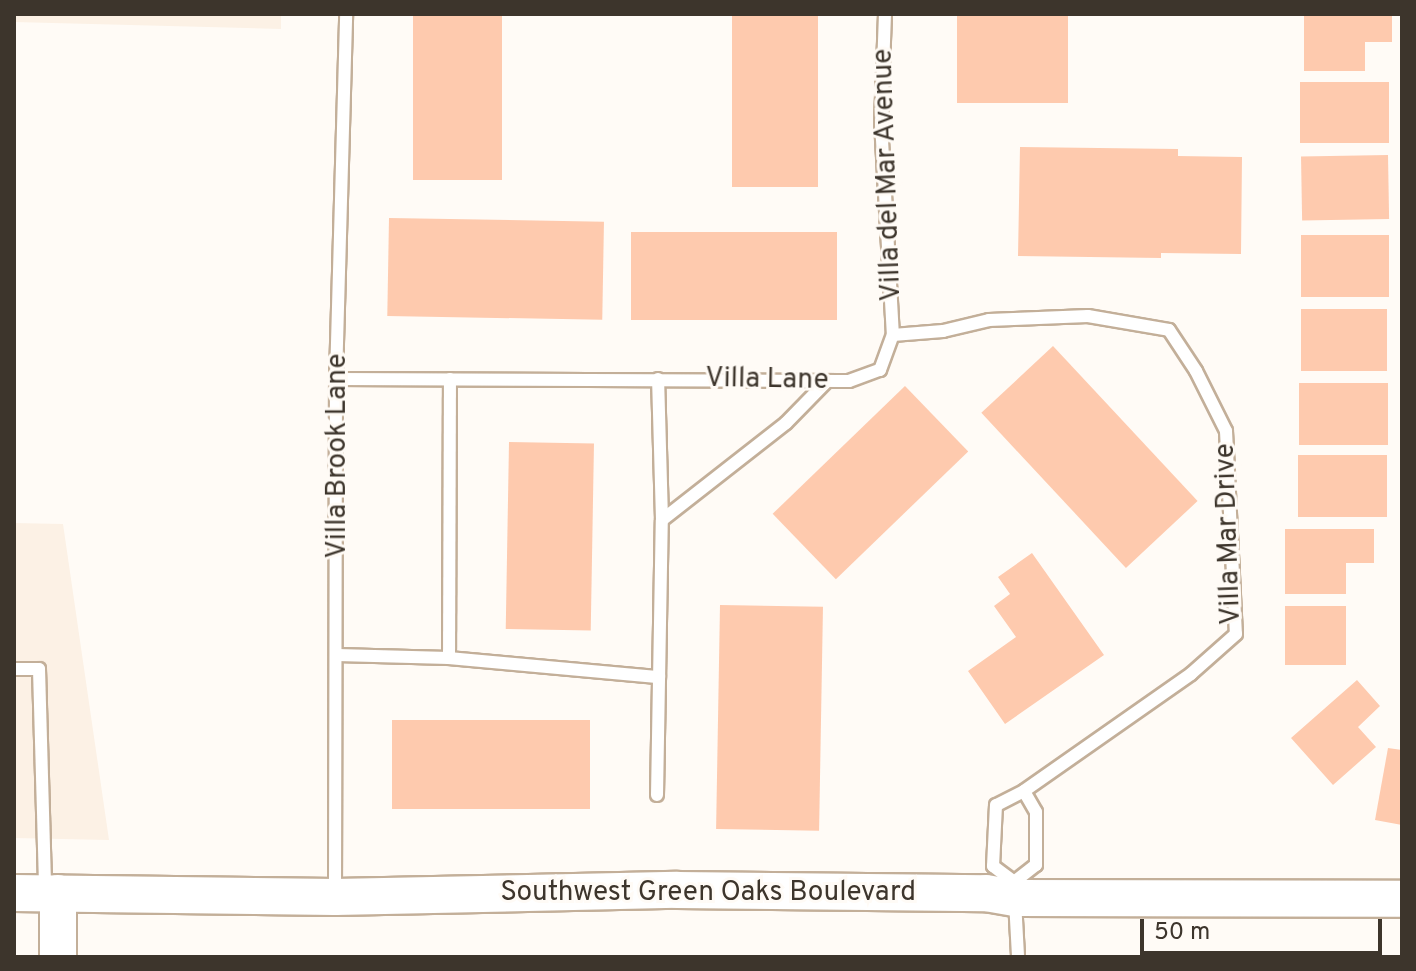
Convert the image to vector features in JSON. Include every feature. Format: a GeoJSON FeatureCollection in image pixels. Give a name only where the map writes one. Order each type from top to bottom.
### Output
{"type":"FeatureCollection","features":[{"type":"Feature","properties":{"kind":"main road","name":"Southwest Green Oaks Boulevard"},"geometry":{"type":"LineString","coordinates":[[39,893],[335,897],[677,890],[986,893],[1014,890],[1402,899]]}},
{"type":"Feature","properties":{"kind":"main road"},"geometry":{"type":"LineString","coordinates":[[39,893],[58,957]]}},
{"type":"Feature","properties":{"kind":"lane","name":"Villa Brook Lane"},"geometry":{"type":"LineString","coordinates":[[335,897],[336,379],[346,14]]}},
{"type":"Feature","properties":{"kind":"lane","name":"Villa del Mar Avenue"},"geometry":{"type":"LineString","coordinates":[[885,14],[881,122],[893,335]]}},
{"type":"Feature","properties":{"kind":"lane","name":"Villa Mar Drive"},"geometry":{"type":"LineString","coordinates":[[893,335],[943,331],[989,320],[1088,316],[1169,330],[1196,371],[1226,431],[1236,634],[1191,674],[1024,791],[996,805],[993,866],[1014,890]]}},
{"type":"Feature","properties":{"kind":"lane","name":"Villa Lane"},"geometry":{"type":"LineString","coordinates":[[336,379],[849,381],[880,370],[893,335]]}},
{"type":"Feature","properties":{"kind":"lane"},"geometry":{"type":"LineString","coordinates":[[449,658],[450,379]]}},
{"type":"Feature","properties":{"kind":"lane"},"geometry":{"type":"LineString","coordinates":[[657,795],[662,520],[658,379]]}},
{"type":"Feature","properties":{"kind":"lane"},"geometry":{"type":"LineString","coordinates":[[662,520],[786,423],[826,382]]}},
{"type":"Feature","properties":{"kind":"lane"},"geometry":{"type":"LineString","coordinates":[[337,655],[449,658],[659,677]]}},
{"type":"Feature","properties":{"kind":"lane"},"geometry":{"type":"LineString","coordinates":[[14,669],[39,669],[39,893]]}},
{"type":"Feature","properties":{"kind":"lane"},"geometry":{"type":"LineString","coordinates":[[1018,957],[1014,890],[1036,865],[1036,812],[1024,791]]}},
{"type":"Feature","properties":{"kind":"shaded area"},"geometry":{"type":"Polygon","coordinates":[[[14,14],[281,14],[281,29],[14,22],[14,14]]]}},
{"type":"Feature","properties":{"kind":"shaded area"},"geometry":{"type":"Polygon","coordinates":[[[14,523],[63,524],[109,840],[14,838],[14,523]]]}},
{"type":"Feature","properties":{"kind":"building"},"geometry":{"type":"Polygon","coordinates":[[[413,14],[502,14],[502,180],[413,180],[413,14]]]}},
{"type":"Feature","properties":{"kind":"building"},"geometry":{"type":"Polygon","coordinates":[[[732,14],[818,14],[818,187],[732,187],[732,14]]]}},
{"type":"Feature","properties":{"kind":"building"},"geometry":{"type":"Polygon","coordinates":[[[957,14],[1068,14],[1068,103],[957,103],[957,14]]]}},
{"type":"Feature","properties":{"kind":"building"},"geometry":{"type":"Polygon","coordinates":[[[1304,14],[1392,14],[1392,42],[1365,42],[1365,71],[1304,71],[1304,14]]]}},
{"type":"Feature","properties":{"kind":"building"},"geometry":{"type":"Polygon","coordinates":[[[1300,82],[1389,82],[1389,143],[1300,143],[1300,82]]]}},
{"type":"Feature","properties":{"kind":"building"},"geometry":{"type":"Polygon","coordinates":[[[1020,147],[1178,149],[1178,156],[1242,157],[1241,254],[1161,253],[1161,258],[1018,256],[1020,147]]]}},
{"type":"Feature","properties":{"kind":"building"},"geometry":{"type":"Polygon","coordinates":[[[1388,155],[1389,219],[1302,221],[1301,157],[1388,155]]]}},
{"type":"Feature","properties":{"kind":"building"},"geometry":{"type":"Polygon","coordinates":[[[389,218],[604,222],[602,320],[387,316],[389,218]]]}},
{"type":"Feature","properties":{"kind":"building"},"geometry":{"type":"Polygon","coordinates":[[[631,232],[837,232],[837,320],[631,320],[631,232]]]}},
{"type":"Feature","properties":{"kind":"building"},"geometry":{"type":"Polygon","coordinates":[[[1301,235],[1389,235],[1389,297],[1301,297],[1301,235]]]}},
{"type":"Feature","properties":{"kind":"building"},"geometry":{"type":"Polygon","coordinates":[[[1301,309],[1387,309],[1387,371],[1301,371],[1301,309]]]}},
{"type":"Feature","properties":{"kind":"building"},"geometry":{"type":"Polygon","coordinates":[[[1053,346],[1198,501],[1126,568],[981,413],[1053,346]]]}},
{"type":"Feature","properties":{"kind":"building"},"geometry":{"type":"Polygon","coordinates":[[[1299,383],[1388,383],[1388,445],[1299,445],[1299,383]]]}},
{"type":"Feature","properties":{"kind":"building"},"geometry":{"type":"Polygon","coordinates":[[[905,386],[968,451],[836,579],[773,514],[905,386]]]}},
{"type":"Feature","properties":{"kind":"building"},"geometry":{"type":"Polygon","coordinates":[[[509,442],[594,443],[591,630],[506,629],[509,442]]]}},
{"type":"Feature","properties":{"kind":"building"},"geometry":{"type":"Polygon","coordinates":[[[1298,455],[1387,455],[1387,517],[1298,517],[1298,455]]]}},
{"type":"Feature","properties":{"kind":"building"},"geometry":{"type":"Polygon","coordinates":[[[1285,529],[1374,529],[1374,563],[1346,563],[1346,594],[1285,594],[1285,529]]]}},
{"type":"Feature","properties":{"kind":"building"},"geometry":{"type":"Polygon","coordinates":[[[1032,553],[1104,655],[1005,724],[968,671],[1016,637],[994,606],[1010,594],[998,577],[1032,553]]]}},
{"type":"Feature","properties":{"kind":"building"},"geometry":{"type":"Polygon","coordinates":[[[720,605],[823,607],[819,831],[716,829],[720,605]]]}},
{"type":"Feature","properties":{"kind":"building"},"geometry":{"type":"Polygon","coordinates":[[[1285,606],[1346,606],[1346,665],[1285,665],[1285,606]]]}},
{"type":"Feature","properties":{"kind":"building"},"geometry":{"type":"Polygon","coordinates":[[[1357,680],[1380,706],[1358,727],[1376,747],[1333,785],[1291,738],[1357,680]]]}},
{"type":"Feature","properties":{"kind":"building"},"geometry":{"type":"Polygon","coordinates":[[[392,720],[590,720],[590,809],[392,809],[392,720]]]}},
{"type":"Feature","properties":{"kind":"building"},"geometry":{"type":"Polygon","coordinates":[[[1388,748],[1402,750],[1402,825],[1375,820],[1388,748]]]}}]}
